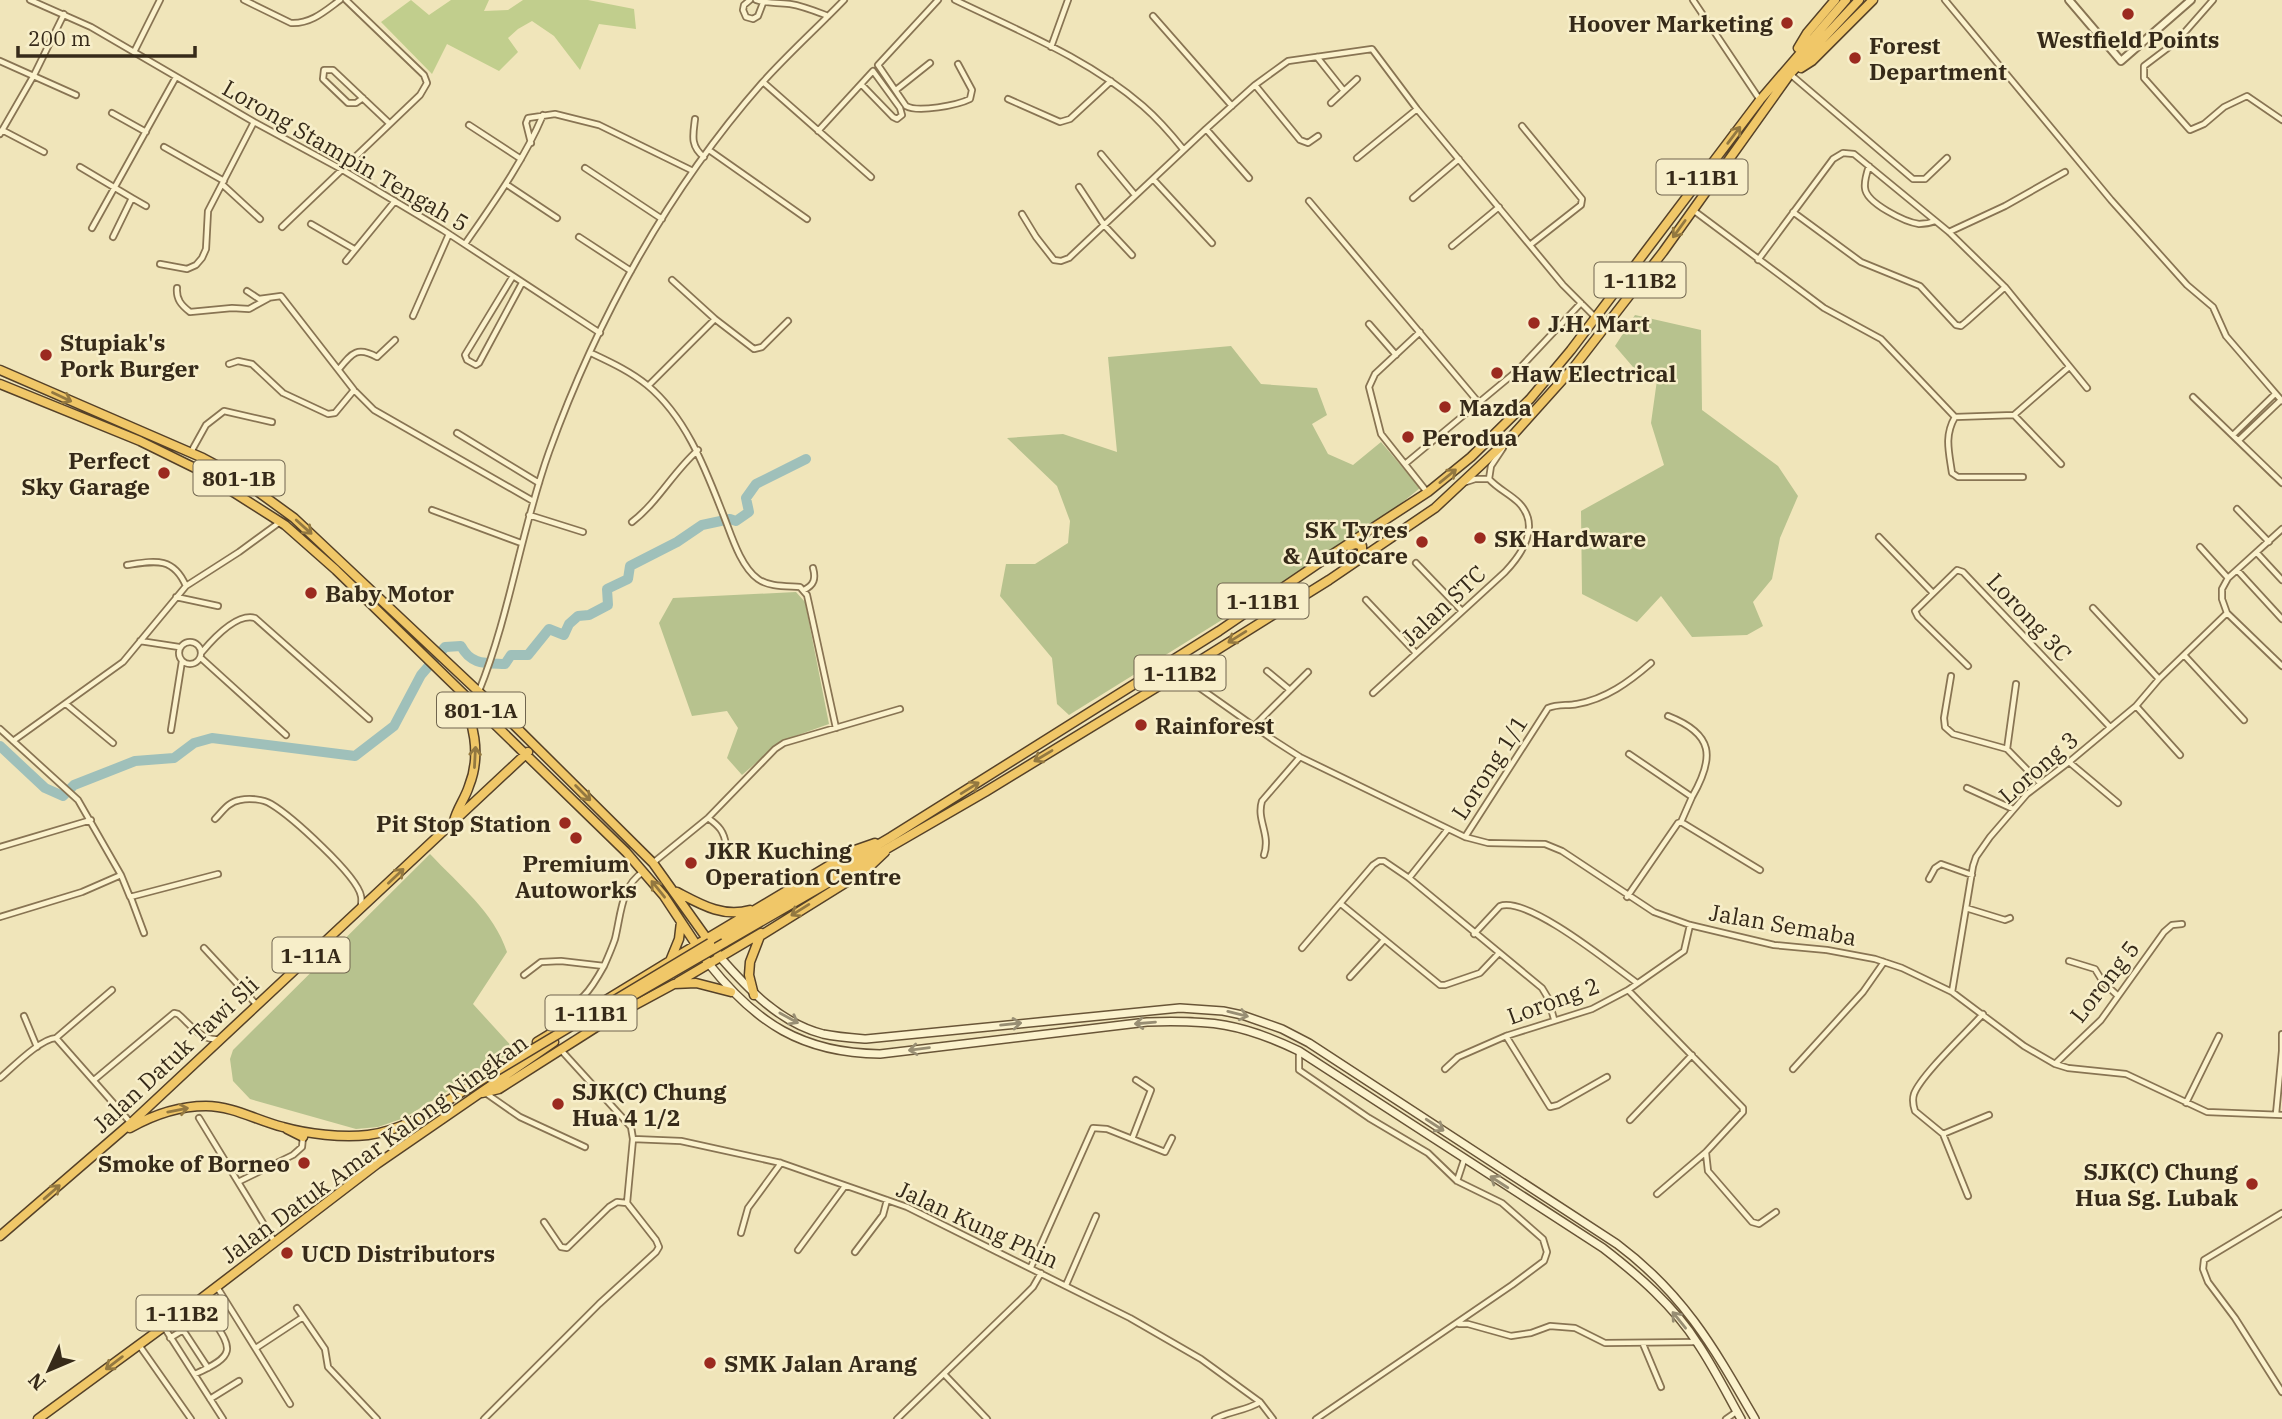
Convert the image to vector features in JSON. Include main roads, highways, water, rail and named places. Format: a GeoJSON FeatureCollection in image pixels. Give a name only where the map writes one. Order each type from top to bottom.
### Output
{"type":"FeatureCollection","features":[{"type":"Feature","properties":{"kind":"highway"},"geometry":{"type":"LineString","coordinates":[[1789,70],[1807,33],[1835,0]]}},
{"type":"Feature","properties":{"kind":"highway","name":"Jalan Datuk Amar Kalong Ningkan"},"geometry":{"type":"LineString","coordinates":[[893,840],[1208,638],[1427,492],[1480,450],[1530,399],[1596,319],[1760,100],[1804,53],[1846,0]]}},
{"type":"Feature","properties":{"kind":"highway","name":"Jalan Datuk Amar Kalong Ningkan"},"geometry":{"type":"LineString","coordinates":[[1804,53],[1859,0]]}},
{"type":"Feature","properties":{"kind":"highway"},"geometry":{"type":"LineString","coordinates":[[1789,70],[1812,61],[1871,1]]}},
{"type":"Feature","properties":{"kind":"highway","name":"Jalan Datuk Amar Kalong Ningkan"},"geometry":{"type":"LineString","coordinates":[[38,1419],[476,1091],[656,974],[996,785],[1329,580],[1423,517],[1513,435],[1574,367],[1693,210],[1789,70]]}},
{"type":"Feature","properties":{"kind":"highway","name":"801-1B"},"geometry":{"type":"LineString","coordinates":[[0,370],[191,452],[235,475],[295,518],[535,745]]}},
{"type":"Feature","properties":{"kind":"highway","name":"801-1A"},"geometry":{"type":"LineString","coordinates":[[0,384],[197,469],[280,522],[336,570],[526,753]]}},
{"type":"Feature","properties":{"kind":"highway"},"geometry":{"type":"LineString","coordinates":[[1319,563],[1352,544],[1362,546],[1360,555],[1329,580]]}},
{"type":"Feature","properties":{"kind":"highway"},"geometry":{"type":"LineString","coordinates":[[454,821],[473,777],[476,748],[473,727],[458,688]]}},
{"type":"Feature","properties":{"kind":"highway"},"geometry":{"type":"LineString","coordinates":[[512,740],[516,736],[515,726]]}},
{"type":"Feature","properties":{"kind":"highway"},"geometry":{"type":"LineString","coordinates":[[535,745],[653,863],[720,957]]}},
{"type":"Feature","properties":{"kind":"highway","name":"Jalan Datuk Tawi Sli"},"geometry":{"type":"LineString","coordinates":[[0,1237],[131,1123],[535,745]]}},
{"type":"Feature","properties":{"kind":"highway"},"geometry":{"type":"LineString","coordinates":[[526,753],[644,871],[709,964]]}},
{"type":"Feature","properties":{"kind":"highway"},"geometry":{"type":"LineString","coordinates":[[893,840],[866,870],[773,927],[609,1018],[499,1089],[476,1091],[483,1075],[670,961],[855,850],[893,840]]}},
{"type":"Feature","properties":{"kind":"highway"},"geometry":{"type":"LineString","coordinates":[[674,891],[706,907],[727,912],[740,913],[759,908]]}},
{"type":"Feature","properties":{"kind":"highway"},"geometry":{"type":"LineString","coordinates":[[670,961],[679,939],[681,921]]}},
{"type":"Feature","properties":{"kind":"highway"},"geometry":{"type":"LineString","coordinates":[[754,995],[749,975],[750,962],[760,936],[773,927]]}},
{"type":"Feature","properties":{"kind":"highway"},"geometry":{"type":"LineString","coordinates":[[674,984],[696,984],[731,992]]}},
{"type":"Feature","properties":{"kind":"highway","name":"Jalan Datuk Amar Kalong Ningkan"},"geometry":{"type":"LineString","coordinates":[[115,1136],[150,1117],[206,1106],[234,1111],[284,1128],[338,1136],[370,1135],[415,1121],[476,1091]]}},
{"type":"Feature","properties":{"kind":"highway"},"geometry":{"type":"LineString","coordinates":[[284,1128],[303,1137]]}},
{"type":"Feature","properties":{"kind":"main road"},"geometry":{"type":"LineString","coordinates":[[720,957],[754,995],[777,1012],[822,1034],[866,1039],[1160,1008],[1223,1011],[1262,1020],[1309,1043],[1637,1258],[1675,1295],[1700,1326],[1755,1419]]}},
{"type":"Feature","properties":{"kind":"main road"},"geometry":{"type":"LineString","coordinates":[[709,964],[731,992],[750,1010],[772,1025],[799,1039],[852,1054],[880,1054],[1147,1022],[1191,1020],[1225,1023],[1264,1034],[1299,1051],[1632,1270],[1668,1306],[1697,1342],[1739,1415]]}},
{"type":"Feature","properties":{"kind":"waterway"},"geometry":{"type":"LineString","coordinates":[[0,746],[45,788],[63,796],[74,785],[135,761],[174,758],[194,743],[212,738],[355,756],[394,726],[421,675],[445,647],[461,646],[469,657],[485,663],[505,664],[511,655],[528,655],[549,629],[564,635],[569,624],[578,616],[589,615],[608,605],[607,589],[628,579],[630,566],[677,542],[702,525],[730,519],[736,521],[749,512],[746,498],[756,484],[806,459]]}},
{"type":"Feature","properties":{"kind":"place","name":"Westfield Points"},"geometry":{"type":"Point","coordinates":[2128,14]}},
{"type":"Feature","properties":{"kind":"place","name":"Hoover Marketing"},"geometry":{"type":"Point","coordinates":[1787,23]}},
{"type":"Feature","properties":{"kind":"place","name":"Forest Department"},"geometry":{"type":"Point","coordinates":[1855,58]}},
{"type":"Feature","properties":{"kind":"place","name":"J.H. Mart"},"geometry":{"type":"Point","coordinates":[1534,323]}},
{"type":"Feature","properties":{"kind":"place","name":"Stupiak's Pork Burger"},"geometry":{"type":"Point","coordinates":[46,355]}},
{"type":"Feature","properties":{"kind":"place","name":"Haw Electrical"},"geometry":{"type":"Point","coordinates":[1497,373]}},
{"type":"Feature","properties":{"kind":"place","name":"Mazda"},"geometry":{"type":"Point","coordinates":[1445,407]}},
{"type":"Feature","properties":{"kind":"place","name":"Perodua"},"geometry":{"type":"Point","coordinates":[1408,437]}},
{"type":"Feature","properties":{"kind":"place","name":"Perfect Sky Garage"},"geometry":{"type":"Point","coordinates":[164,473]}},
{"type":"Feature","properties":{"kind":"place","name":"SK Hardware"},"geometry":{"type":"Point","coordinates":[1480,538]}},
{"type":"Feature","properties":{"kind":"place","name":"SK Tyres & Autocare"},"geometry":{"type":"Point","coordinates":[1422,542]}},
{"type":"Feature","properties":{"kind":"place","name":"Baby Motor"},"geometry":{"type":"Point","coordinates":[311,593]}},
{"type":"Feature","properties":{"kind":"place","name":"Rainforest"},"geometry":{"type":"Point","coordinates":[1141,725]}},
{"type":"Feature","properties":{"kind":"place","name":"Pit Stop Station"},"geometry":{"type":"Point","coordinates":[565,823]}},
{"type":"Feature","properties":{"kind":"place","name":"Premium Autoworks"},"geometry":{"type":"Point","coordinates":[576,838]}},
{"type":"Feature","properties":{"kind":"place","name":"JKR Kuching Operation Centre"},"geometry":{"type":"Point","coordinates":[691,863]}},
{"type":"Feature","properties":{"kind":"place","name":"SJK(C) Chung Hua 4 1/2"},"geometry":{"type":"Point","coordinates":[558,1104]}},
{"type":"Feature","properties":{"kind":"place","name":"Smoke of Borneo"},"geometry":{"type":"Point","coordinates":[304,1163]}},
{"type":"Feature","properties":{"kind":"place","name":"SJK(C) Chung Hua Sg. Lubak"},"geometry":{"type":"Point","coordinates":[2252,1184]}},
{"type":"Feature","properties":{"kind":"place","name":"UCD Distributors"},"geometry":{"type":"Point","coordinates":[287,1253]}},
{"type":"Feature","properties":{"kind":"place","name":"SMK Jalan Arang"},"geometry":{"type":"Point","coordinates":[710,1363]}}]}
